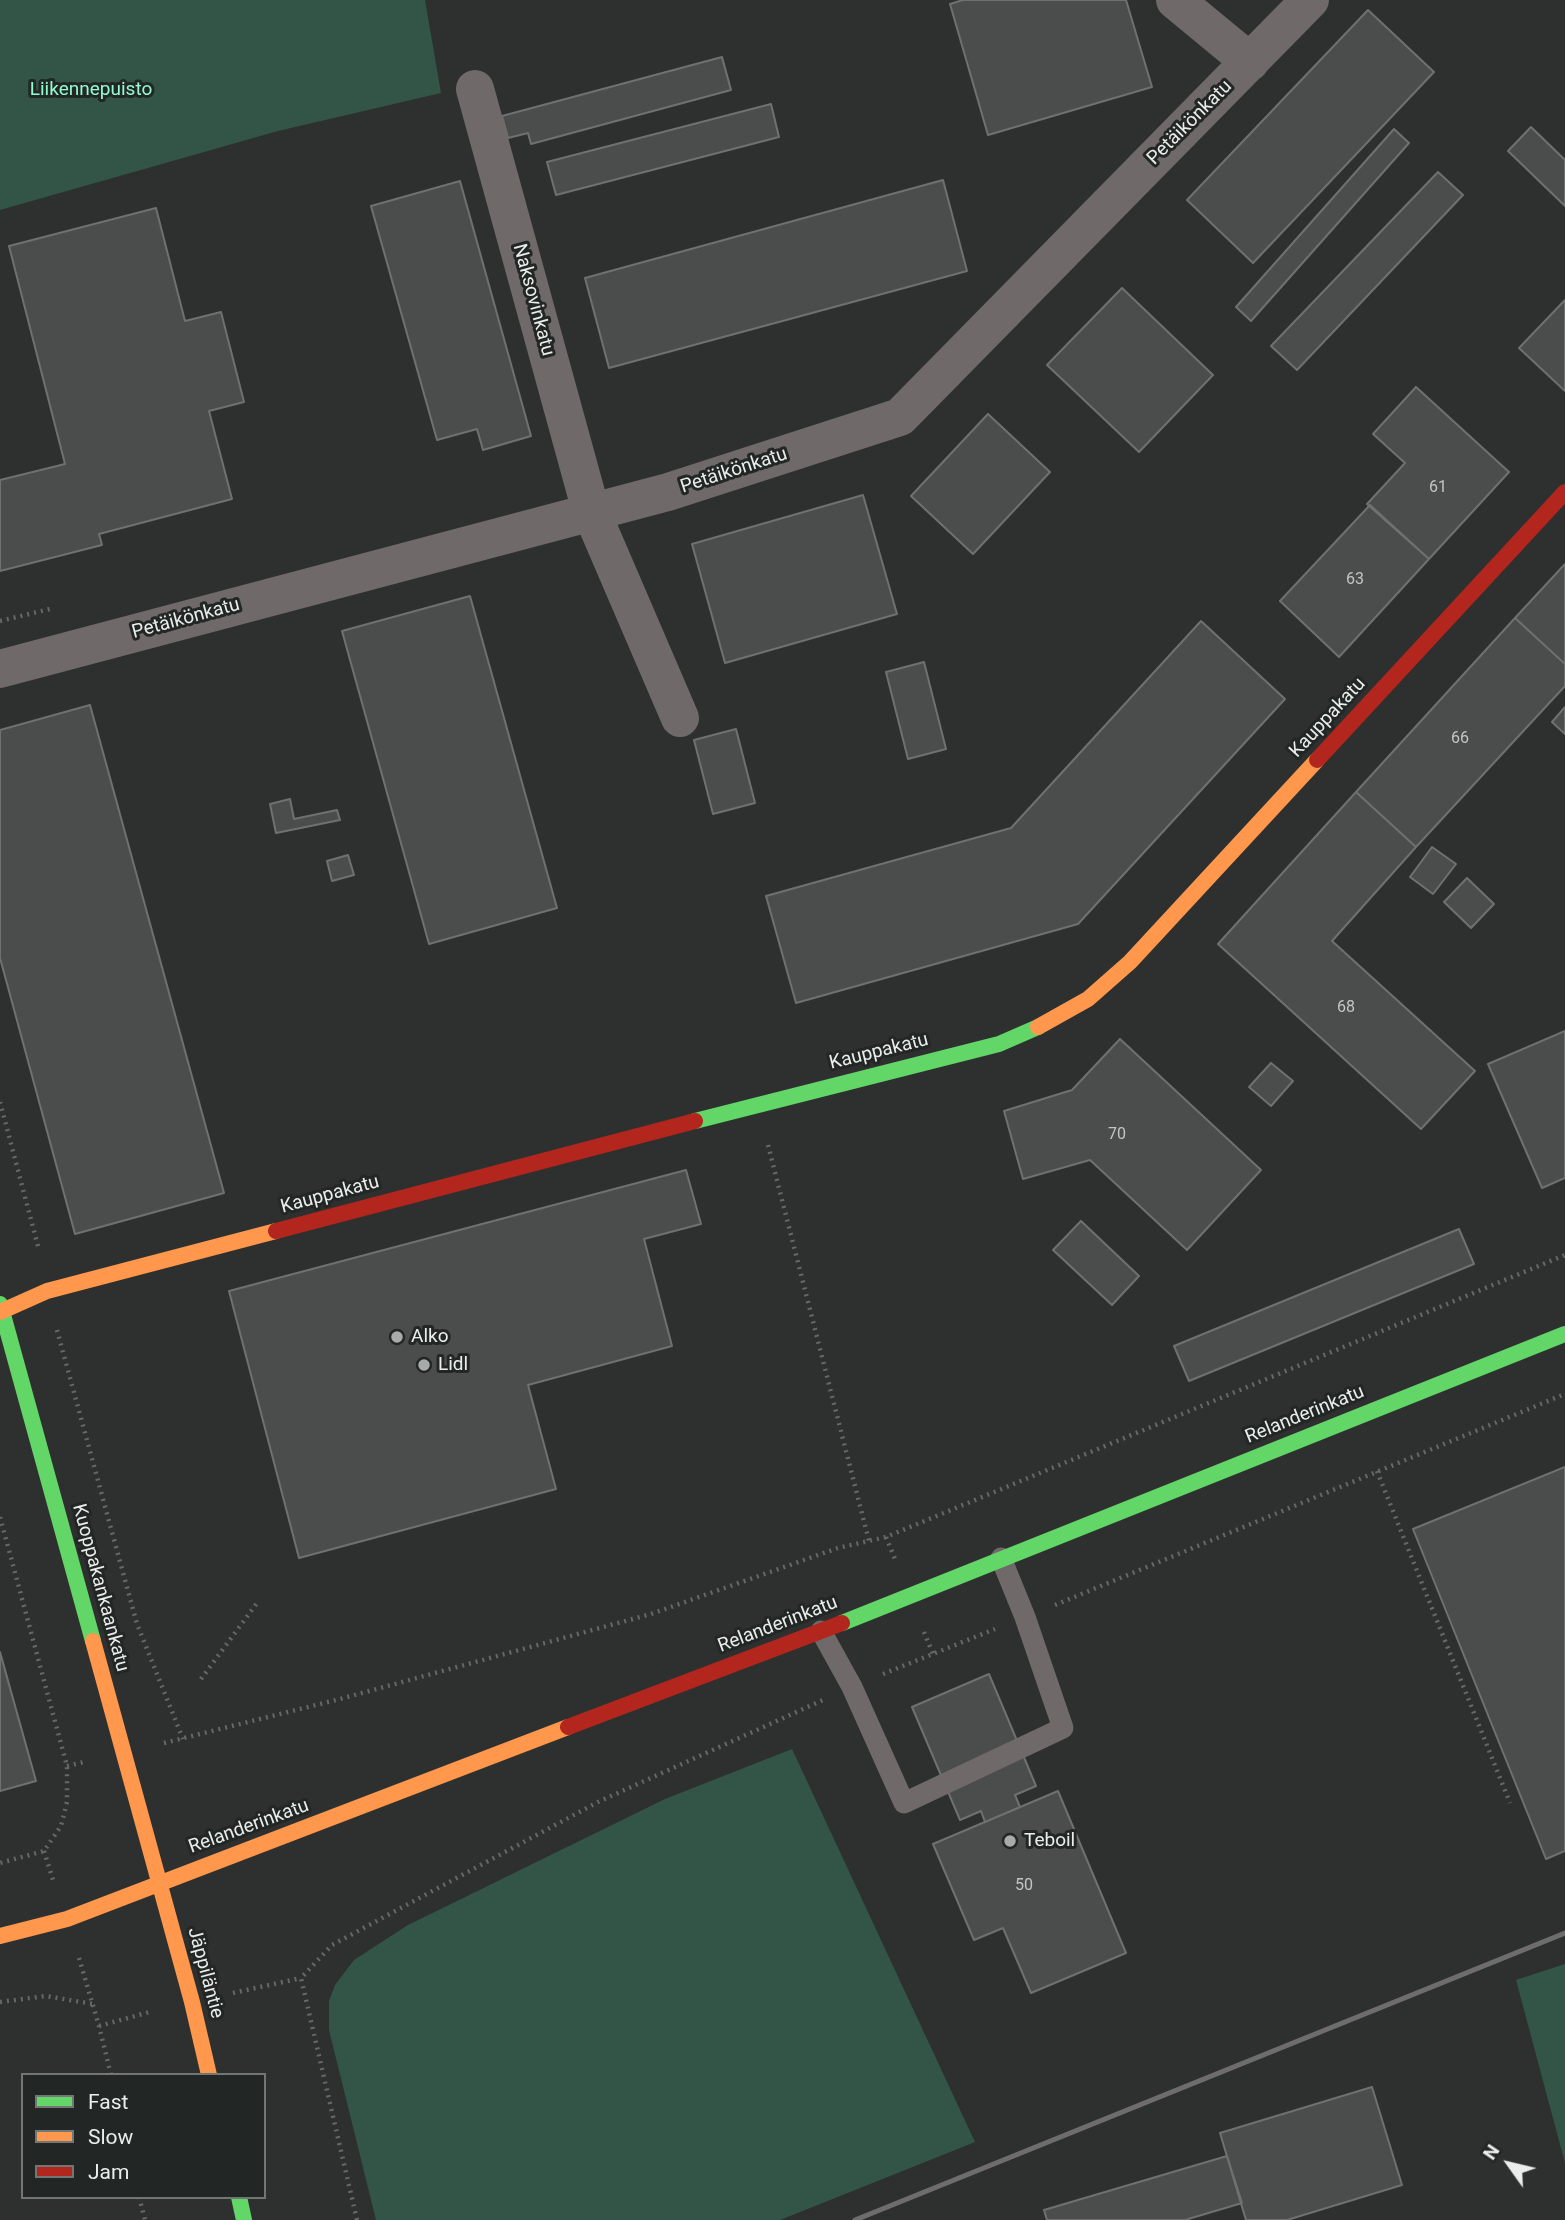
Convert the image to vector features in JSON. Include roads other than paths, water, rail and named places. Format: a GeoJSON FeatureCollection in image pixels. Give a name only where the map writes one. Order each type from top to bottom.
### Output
{"type":"FeatureCollection","features":[{"type":"Feature","properties":{"kind":"main road","name":"Kauppakatu"},"geometry":{"type":"LineString","coordinates":[[1,1309],[47,1291],[999,1044],[1052,1021],[1087,999],[1130,962],[1565,492]]}},
{"type":"Feature","properties":{"kind":"main road","name":"Kuoppakankaankatu"},"geometry":{"type":"LineString","coordinates":[[1,1309],[158,1883]]}},
{"type":"Feature","properties":{"kind":"main road","name":"Relanderinkatu"},"geometry":{"type":"LineString","coordinates":[[0,1936],[67,1919],[255,1849],[821,1631],[1565,1334]]}},
{"type":"Feature","properties":{"kind":"main road","name":"Jäppiläntie"},"geometry":{"type":"LineString","coordinates":[[158,1883],[208,2073]]}},
{"type":"Feature","properties":{"kind":"main road"},"geometry":{"type":"LineString","coordinates":[[239,2199],[244,2220]]}},
{"type":"Feature","properties":{"kind":"street"},"geometry":{"type":"LineString","coordinates":[[1175,0],[1250,62]]}},
{"type":"Feature","properties":{"kind":"street","name":"Petäikönkatu"},"geometry":{"type":"LineString","coordinates":[[0,669],[668,492],[900,417],[1310,0]]}},
{"type":"Feature","properties":{"kind":"street","name":"Naksovinkatu"},"geometry":{"type":"LineString","coordinates":[[475,89],[591,511],[680,718]]}},
{"type":"Feature","properties":{"kind":"lane"},"geometry":{"type":"LineString","coordinates":[[821,1631],[852,1687],[904,1803],[1063,1728],[1025,1617],[1001,1558]]}},
{"type":"Feature","properties":{"kind":"railway"},"geometry":{"type":"LineString","coordinates":[[855,2220],[1565,1933]]}},
{"type":"Feature","properties":{"kind":"place","name":"Alko"},"geometry":{"type":"Point","coordinates":[397,1337]}},
{"type":"Feature","properties":{"kind":"place","name":"Lidl"},"geometry":{"type":"Point","coordinates":[424,1365]}},
{"type":"Feature","properties":{"kind":"place","name":"Teboil"},"geometry":{"type":"Point","coordinates":[1010,1841]}},
{"type":"Feature","properties":{"kind":"park label","name":"Liikennepuisto"},"geometry":{"type":"Point","coordinates":[91,90]}}]}
